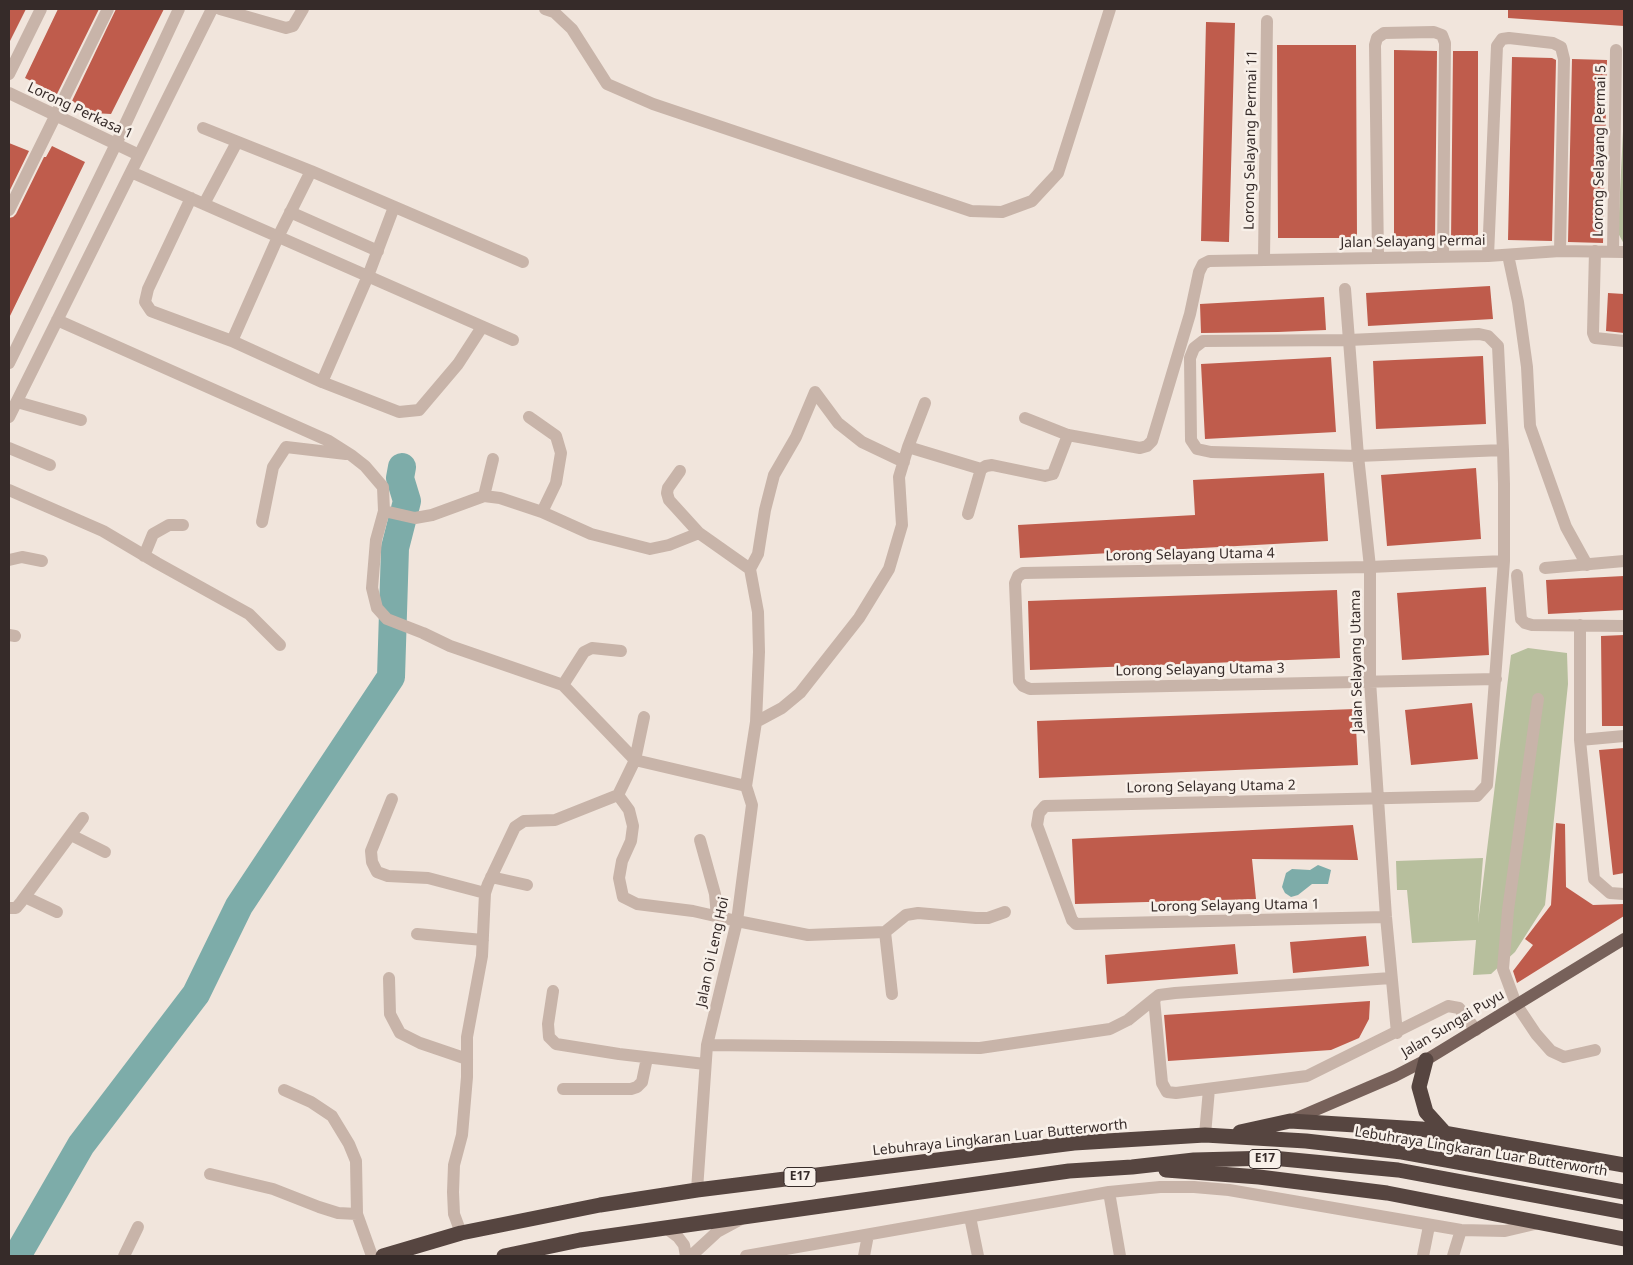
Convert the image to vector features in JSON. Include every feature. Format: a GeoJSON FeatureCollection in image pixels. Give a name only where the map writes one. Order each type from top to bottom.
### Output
{"type":"FeatureCollection","features":[{"type":"Feature","properties":{"kind":"highway"},"geometry":{"type":"LineString","coordinates":[[1426,1060],[1419,1087],[1426,1112],[1444,1132]]}},
{"type":"Feature","properties":{"kind":"highway"},"geometry":{"type":"LineString","coordinates":[[1223,1135],[1290,1121],[1421,1129],[1624,1165]]}},
{"type":"Feature","properties":{"kind":"highway","name":"Lebuhraya Lingkaran Luar Butterworth"},"geometry":{"type":"LineString","coordinates":[[383,1256],[461,1233],[600,1205],[697,1190],[1074,1143],[1206,1135],[1306,1141],[1402,1152],[1624,1192]]}},
{"type":"Feature","properties":{"kind":"highway","name":"E17"},"geometry":{"type":"LineString","coordinates":[[504,1256],[580,1240],[1069,1171],[1132,1167],[1194,1160],[1272,1158],[1398,1170],[1624,1212]]}},
{"type":"Feature","properties":{"kind":"highway"},"geometry":{"type":"LineString","coordinates":[[1132,1167],[1259,1177],[1387,1193],[1624,1239]]}},
{"type":"Feature","properties":{"kind":"main road","name":"Jalan Sungai Puyu"},"geometry":{"type":"LineString","coordinates":[[1290,1121],[1395,1076],[1426,1060],[1624,939]]}},
{"type":"Feature","properties":{"kind":"street"},"geometry":{"type":"LineString","coordinates":[[9,74],[41,9]]}},
{"type":"Feature","properties":{"kind":"street"},"geometry":{"type":"LineString","coordinates":[[9,210],[108,9]]}},
{"type":"Feature","properties":{"kind":"street"},"geometry":{"type":"LineString","coordinates":[[9,363],[14,342],[116,144],[179,9]]}},
{"type":"Feature","properties":{"kind":"street"},"geometry":{"type":"LineString","coordinates":[[9,418],[212,9]]}},
{"type":"Feature","properties":{"kind":"street"},"geometry":{"type":"LineString","coordinates":[[220,9],[286,28],[292,26],[303,9]]}},
{"type":"Feature","properties":{"kind":"street"},"geometry":{"type":"LineString","coordinates":[[545,9],[554,12],[572,29],[607,84],[653,104],[971,211],[1002,212],[1032,201],[1058,173],[1110,9]]}},
{"type":"Feature","properties":{"kind":"street","name":"Lorong Selayang Permai 11"},"geometry":{"type":"LineString","coordinates":[[1264,259],[1268,22]]}},
{"type":"Feature","properties":{"kind":"street"},"geometry":{"type":"LineString","coordinates":[[1378,257],[1375,45],[1377,38],[1384,33],[1434,32],[1442,35],[1445,42],[1443,256]]}},
{"type":"Feature","properties":{"kind":"street"},"geometry":{"type":"LineString","coordinates":[[1488,256],[1497,46],[1502,40],[1509,38],[1553,43],[1561,47],[1564,59],[1560,251]]}},
{"type":"Feature","properties":{"kind":"street","name":"Lorong Selayang Permai 5"},"geometry":{"type":"LineString","coordinates":[[1616,50],[1619,252]]}},
{"type":"Feature","properties":{"kind":"street","name":"Lorong Perkasa 1"},"geometry":{"type":"LineString","coordinates":[[9,94],[139,155]]}},
{"type":"Feature","properties":{"kind":"street"},"geometry":{"type":"LineString","coordinates":[[204,128],[311,171],[523,262]]}},
{"type":"Feature","properties":{"kind":"street"},"geometry":{"type":"LineString","coordinates":[[204,204],[237,142]]}},
{"type":"Feature","properties":{"kind":"street"},"geometry":{"type":"LineString","coordinates":[[232,341],[278,237],[311,171]]}},
{"type":"Feature","properties":{"kind":"street"},"geometry":{"type":"LineString","coordinates":[[131,172],[513,340]]}},
{"type":"Feature","properties":{"kind":"street"},"geometry":{"type":"LineString","coordinates":[[191,198],[148,289],[145,302],[151,311],[232,341],[322,382],[399,412],[419,410],[458,364],[482,327]]}},
{"type":"Feature","properties":{"kind":"street"},"geometry":{"type":"LineString","coordinates":[[322,382],[368,276],[394,207]]}},
{"type":"Feature","properties":{"kind":"street"},"geometry":{"type":"LineString","coordinates":[[290,212],[378,250]]}},
{"type":"Feature","properties":{"kind":"street","name":"Jalan Selayang Permai"},"geometry":{"type":"LineString","coordinates":[[1068,435],[1140,448],[1147,446],[1152,441],[1190,314],[1199,272],[1203,264],[1209,261],[1488,256],[1560,251],[1619,252]]}},
{"type":"Feature","properties":{"kind":"street"},"geometry":{"type":"LineString","coordinates":[[1595,251],[1593,333],[1595,338],[1624,342]]}},
{"type":"Feature","properties":{"kind":"street"},"geometry":{"type":"LineString","coordinates":[[1508,254],[1518,302],[1527,368],[1530,426],[1566,527],[1587,565]]}},
{"type":"Feature","properties":{"kind":"street","name":"Jalan Selayang Utama"},"geometry":{"type":"LineString","coordinates":[[1345,289],[1358,456],[1370,566],[1370,682],[1386,917],[1397,1033]]}},
{"type":"Feature","properties":{"kind":"street"},"geometry":{"type":"LineString","coordinates":[[57,320],[329,441],[351,454],[365,466],[382,487],[387,512],[376,540],[372,588],[378,608],[387,619],[450,646],[563,685],[634,760],[746,786]]}},
{"type":"Feature","properties":{"kind":"street"},"geometry":{"type":"LineString","coordinates":[[1496,679],[1504,561],[1503,450],[1498,346],[1488,336],[1479,334],[1349,340],[1203,342],[1194,348],[1190,358],[1191,440],[1197,449],[1211,452],[1358,456],[1503,450]]}},
{"type":"Feature","properties":{"kind":"street"},"geometry":{"type":"LineString","coordinates":[[680,470],[668,488],[669,500],[699,533],[750,569],[758,554],[765,510],[774,475],[796,437],[815,392],[838,423],[846,430],[862,442],[904,462]]}},
{"type":"Feature","properties":{"kind":"street"},"geometry":{"type":"LineString","coordinates":[[17,402],[81,420]]}},
{"type":"Feature","properties":{"kind":"street"},"geometry":{"type":"LineString","coordinates":[[756,722],[782,708],[800,693],[859,618],[889,569],[902,525],[899,477],[925,403]]}},
{"type":"Feature","properties":{"kind":"street"},"geometry":{"type":"LineString","coordinates":[[529,418],[556,436],[561,453],[556,483],[542,512]]}},
{"type":"Feature","properties":{"kind":"street"},"geometry":{"type":"LineString","coordinates":[[968,514],[981,469],[986,466],[1049,476],[1053,474],[1068,435],[1025,418]]}},
{"type":"Feature","properties":{"kind":"street"},"geometry":{"type":"LineString","coordinates":[[262,522],[273,467],[286,447],[351,454]]}},
{"type":"Feature","properties":{"kind":"street"},"geometry":{"type":"LineString","coordinates":[[908,447],[981,469]]}},
{"type":"Feature","properties":{"kind":"street"},"geometry":{"type":"LineString","coordinates":[[9,448],[50,465]]}},
{"type":"Feature","properties":{"kind":"street"},"geometry":{"type":"LineString","coordinates":[[484,496],[493,459]]}},
{"type":"Feature","properties":{"kind":"street"},"geometry":{"type":"LineString","coordinates":[[9,490],[103,531],[249,614],[280,645]]}},
{"type":"Feature","properties":{"kind":"street"},"geometry":{"type":"LineString","coordinates":[[387,512],[415,518],[432,515],[484,496],[500,498],[542,512],[591,534],[650,549],[669,545],[699,533]]}},
{"type":"Feature","properties":{"kind":"street"},"geometry":{"type":"LineString","coordinates":[[144,556],[153,534],[169,525],[183,525]]}},
{"type":"Feature","properties":{"kind":"street"},"geometry":{"type":"LineString","coordinates":[[9,560],[22,557],[42,561]]}},
{"type":"Feature","properties":{"kind":"street","name":"Lorong Selayang Utama 4"},"geometry":{"type":"LineString","coordinates":[[1030,689],[1023,686],[1019,681],[1015,583],[1018,576],[1024,572],[1370,566],[1504,561]]}},
{"type":"Feature","properties":{"kind":"street"},"geometry":{"type":"LineString","coordinates":[[1545,568],[1624,561]]}},
{"type":"Feature","properties":{"kind":"street","name":"Jalan Oi Leng Hoi"},"geometry":{"type":"LineString","coordinates":[[697,1190],[707,1045],[737,921],[752,805],[746,786],[756,722],[759,652],[758,612],[750,569]]}},
{"type":"Feature","properties":{"kind":"street"},"geometry":{"type":"LineString","coordinates":[[1517,576],[1521,619],[1525,623],[1532,625],[1624,626]]}},
{"type":"Feature","properties":{"kind":"street"},"geometry":{"type":"LineString","coordinates":[[1580,625],[1580,740],[1594,880],[1610,893],[1624,894]]}},
{"type":"Feature","properties":{"kind":"street"},"geometry":{"type":"LineString","coordinates":[[563,685],[584,652],[592,648],[621,651]]}},
{"type":"Feature","properties":{"kind":"street","name":"Lorong Selayang Utama 3"},"geometry":{"type":"LineString","coordinates":[[1030,689],[1496,679]]}},
{"type":"Feature","properties":{"kind":"street","name":"Lorong Selayang Utama 2"},"geometry":{"type":"LineString","coordinates":[[1085,924],[1076,924],[1072,920],[1037,825],[1039,813],[1045,806],[1477,796],[1487,785],[1496,679]]}},
{"type":"Feature","properties":{"kind":"street"},"geometry":{"type":"LineString","coordinates":[[1538,699],[1508,910],[1503,969],[1516,1004],[1536,1034],[1551,1051],[1564,1057],[1595,1050]]}},
{"type":"Feature","properties":{"kind":"street"},"geometry":{"type":"LineString","coordinates":[[461,1233],[454,1214],[454,1165],[462,1135],[467,1037],[482,956],[485,893],[515,827],[524,821],[556,820],[618,795],[634,760],[644,716]]}},
{"type":"Feature","properties":{"kind":"street"},"geometry":{"type":"LineString","coordinates":[[1580,740],[1624,736]]}},
{"type":"Feature","properties":{"kind":"street"},"geometry":{"type":"LineString","coordinates":[[618,795],[629,810],[633,826],[631,841],[622,861],[619,878],[623,897],[636,904],[693,911],[808,935],[886,932],[906,915],[918,913],[988,918],[1005,912]]}},
{"type":"Feature","properties":{"kind":"street"},"geometry":{"type":"LineString","coordinates":[[392,799],[371,851],[372,862],[378,872],[388,876],[428,878],[485,893]]}},
{"type":"Feature","properties":{"kind":"street"},"geometry":{"type":"LineString","coordinates":[[9,908],[16,908],[83,818]]}},
{"type":"Feature","properties":{"kind":"street"},"geometry":{"type":"LineString","coordinates":[[71,835],[105,852]]}},
{"type":"Feature","properties":{"kind":"street"},"geometry":{"type":"LineString","coordinates":[[700,840],[715,894],[717,917]]}},
{"type":"Feature","properties":{"kind":"street"},"geometry":{"type":"LineString","coordinates":[[491,877],[527,885]]}},
{"type":"Feature","properties":{"kind":"street"},"geometry":{"type":"LineString","coordinates":[[24,897],[57,912]]}},
{"type":"Feature","properties":{"kind":"street","name":"Lorong Selayang Utama 1"},"geometry":{"type":"LineString","coordinates":[[1085,924],[1386,917]]}},
{"type":"Feature","properties":{"kind":"street"},"geometry":{"type":"LineString","coordinates":[[886,932],[892,994]]}},
{"type":"Feature","properties":{"kind":"street"},"geometry":{"type":"LineString","coordinates":[[416,934],[483,940]]}},
{"type":"Feature","properties":{"kind":"street"},"geometry":{"type":"LineString","coordinates":[[389,978],[390,1014],[400,1033],[420,1043],[467,1059]]}},
{"type":"Feature","properties":{"kind":"street"},"geometry":{"type":"LineString","coordinates":[[707,1045],[980,1048],[1110,1029],[1128,1020],[1159,995],[1391,978]]}},
{"type":"Feature","properties":{"kind":"street"},"geometry":{"type":"LineString","coordinates":[[553,991],[548,1024],[549,1037],[556,1044],[647,1058],[705,1064]]}},
{"type":"Feature","properties":{"kind":"street"},"geometry":{"type":"LineString","coordinates":[[1154,999],[1162,1083],[1167,1092],[1176,1093],[1307,1076],[1397,1033],[1448,1006],[1459,1008],[1476,1030]]}},
{"type":"Feature","properties":{"kind":"street"},"geometry":{"type":"LineString","coordinates":[[563,1088],[631,1089],[637,1087],[642,1082],[647,1058]]}},
{"type":"Feature","properties":{"kind":"street"},"geometry":{"type":"LineString","coordinates":[[1206,1135],[1209,1089]]}},
{"type":"Feature","properties":{"kind":"street"},"geometry":{"type":"LineString","coordinates":[[284,1090],[311,1102],[332,1116],[350,1144],[356,1161],[357,1214],[372,1256]]}},
{"type":"Feature","properties":{"kind":"street"},"geometry":{"type":"LineString","coordinates":[[210,1174],[273,1189],[338,1213],[357,1214]]}},
{"type":"Feature","properties":{"kind":"street"},"geometry":{"type":"LineString","coordinates":[[746,1256],[778,1254],[868,1235],[1109,1192],[1160,1187],[1229,1190],[1461,1230],[1505,1231],[1541,1223]]}},
{"type":"Feature","properties":{"kind":"street"},"geometry":{"type":"LineString","coordinates":[[1109,1192],[1120,1256]]}},
{"type":"Feature","properties":{"kind":"street"},"geometry":{"type":"LineString","coordinates":[[691,1256],[718,1232],[745,1217]]}},
{"type":"Feature","properties":{"kind":"street"},"geometry":{"type":"LineString","coordinates":[[970,1217],[978,1256]]}},
{"type":"Feature","properties":{"kind":"street"},"geometry":{"type":"LineString","coordinates":[[1423,1256],[1429,1226]]}},
{"type":"Feature","properties":{"kind":"street"},"geometry":{"type":"LineString","coordinates":[[124,1256],[138,1227]]}},
{"type":"Feature","properties":{"kind":"street"},"geometry":{"type":"LineString","coordinates":[[666,1228],[678,1237],[684,1245],[686,1256]]}},
{"type":"Feature","properties":{"kind":"street"},"geometry":{"type":"LineString","coordinates":[[1453,1256],[1461,1230]]}},
{"type":"Feature","properties":{"kind":"street"},"geometry":{"type":"LineString","coordinates":[[864,1256],[868,1235]]}},
{"type":"Feature","properties":{"kind":"green space"},"geometry":{"type":"Polygon","coordinates":[[[1624,111],[1624,244],[1618,233],[1624,111]]]}},
{"type":"Feature","properties":{"kind":"green space"},"geometry":{"type":"Polygon","coordinates":[[[1528,648],[1567,653],[1568,684],[1545,905],[1515,952],[1491,974],[1473,975],[1476,940],[1412,943],[1407,890],[1397,890],[1396,861],[1483,858],[1478,923],[1511,655],[1528,648]]]}},
{"type":"Feature","properties":{"kind":"water"},"geometry":{"type":"Polygon","coordinates":[[[1318,865],[1331,870],[1328,884],[1312,884],[1298,895],[1291,897],[1285,893],[1282,887],[1286,873],[1292,869],[1310,870],[1318,865]]]}},
{"type":"Feature","properties":{"kind":"building"},"geometry":{"type":"Polygon","coordinates":[[[9,9],[26,9],[9,43],[9,9]]]}},
{"type":"Feature","properties":{"kind":"building"},"geometry":{"type":"Polygon","coordinates":[[[58,9],[99,9],[57,94],[25,78],[58,9]]]}},
{"type":"Feature","properties":{"kind":"building"},"geometry":{"type":"Polygon","coordinates":[[[116,9],[164,9],[111,114],[93,113],[72,101],[116,9]]]}},
{"type":"Feature","properties":{"kind":"building"},"geometry":{"type":"Polygon","coordinates":[[[1508,9],[1624,9],[1624,26],[1508,18],[1508,9]]]}},
{"type":"Feature","properties":{"kind":"building"},"geometry":{"type":"Polygon","coordinates":[[[1206,22],[1235,23],[1229,242],[1201,241],[1206,22]]]}},
{"type":"Feature","properties":{"kind":"building"},"geometry":{"type":"Polygon","coordinates":[[[1277,45],[1356,45],[1357,238],[1278,238],[1277,45]]]}},
{"type":"Feature","properties":{"kind":"building"},"geometry":{"type":"Polygon","coordinates":[[[1394,50],[1437,51],[1435,241],[1394,241],[1394,50]]]}},
{"type":"Feature","properties":{"kind":"building"},"geometry":{"type":"Polygon","coordinates":[[[1453,51],[1478,51],[1478,242],[1451,242],[1453,51]]]}},
{"type":"Feature","properties":{"kind":"building"},"geometry":{"type":"Polygon","coordinates":[[[1512,57],[1552,58],[1556,60],[1552,241],[1508,240],[1512,57]]]}},
{"type":"Feature","properties":{"kind":"building"},"geometry":{"type":"Polygon","coordinates":[[[1572,59],[1607,60],[1603,243],[1568,242],[1572,59]]]}},
{"type":"Feature","properties":{"kind":"building"},"geometry":{"type":"Polygon","coordinates":[[[9,143],[29,151],[9,192],[9,143]]]}},
{"type":"Feature","properties":{"kind":"building"},"geometry":{"type":"Polygon","coordinates":[[[52,146],[85,162],[9,318],[9,218],[16,214],[44,157],[46,157],[52,146]]]}},
{"type":"Feature","properties":{"kind":"building"},"geometry":{"type":"Polygon","coordinates":[[[1490,286],[1493,319],[1368,326],[1366,293],[1490,286]]]}},
{"type":"Feature","properties":{"kind":"building"},"geometry":{"type":"Polygon","coordinates":[[[1608,293],[1624,294],[1624,333],[1606,331],[1608,293]]]}},
{"type":"Feature","properties":{"kind":"building"},"geometry":{"type":"Polygon","coordinates":[[[1324,297],[1326,330],[1201,333],[1200,304],[1324,297]]]}},
{"type":"Feature","properties":{"kind":"building"},"geometry":{"type":"Polygon","coordinates":[[[1483,356],[1486,424],[1376,429],[1373,361],[1483,356]]]}},
{"type":"Feature","properties":{"kind":"building"},"geometry":{"type":"Polygon","coordinates":[[[1331,357],[1336,432],[1205,439],[1201,364],[1331,357]]]}},
{"type":"Feature","properties":{"kind":"building"},"geometry":{"type":"Polygon","coordinates":[[[1476,468],[1481,539],[1387,546],[1381,475],[1476,468]]]}},
{"type":"Feature","properties":{"kind":"building"},"geometry":{"type":"Polygon","coordinates":[[[1324,473],[1328,541],[1020,558],[1018,525],[1195,515],[1193,480],[1324,473]]]}},
{"type":"Feature","properties":{"kind":"building"},"geometry":{"type":"Polygon","coordinates":[[[1624,576],[1624,610],[1548,614],[1546,580],[1624,576]]]}},
{"type":"Feature","properties":{"kind":"building"},"geometry":{"type":"Polygon","coordinates":[[[1486,587],[1489,655],[1402,660],[1397,593],[1486,587]]]}},
{"type":"Feature","properties":{"kind":"building"},"geometry":{"type":"Polygon","coordinates":[[[1337,590],[1340,658],[1030,670],[1028,601],[1337,590]]]}},
{"type":"Feature","properties":{"kind":"building"},"geometry":{"type":"Polygon","coordinates":[[[1624,635],[1624,726],[1602,726],[1601,636],[1624,635]]]}},
{"type":"Feature","properties":{"kind":"building"},"geometry":{"type":"Polygon","coordinates":[[[1472,703],[1478,759],[1411,765],[1405,710],[1472,703]]]}},
{"type":"Feature","properties":{"kind":"building"},"geometry":{"type":"Polygon","coordinates":[[[1355,709],[1358,765],[1039,778],[1037,721],[1355,709]]]}},
{"type":"Feature","properties":{"kind":"building"},"geometry":{"type":"Polygon","coordinates":[[[1624,748],[1624,873],[1613,875],[1599,750],[1624,748]]]}},
{"type":"Feature","properties":{"kind":"building"},"geometry":{"type":"Polygon","coordinates":[[[1556,823],[1565,824],[1566,887],[1593,905],[1624,904],[1624,916],[1517,983],[1513,971],[1533,945],[1525,939],[1551,905],[1556,823]]]}},
{"type":"Feature","properties":{"kind":"building"},"geometry":{"type":"Polygon","coordinates":[[[1353,825],[1358,860],[1252,859],[1256,899],[1075,904],[1072,839],[1353,825]]]}},
{"type":"Feature","properties":{"kind":"building"},"geometry":{"type":"Polygon","coordinates":[[[1366,936],[1369,966],[1293,973],[1290,942],[1366,936]]]}},
{"type":"Feature","properties":{"kind":"building"},"geometry":{"type":"Polygon","coordinates":[[[1235,944],[1238,974],[1107,984],[1105,955],[1235,944]]]}},
{"type":"Feature","properties":{"kind":"building"},"geometry":{"type":"Polygon","coordinates":[[[1370,1001],[1369,1019],[1359,1038],[1331,1050],[1168,1061],[1164,1015],[1370,1001]]]}},
{"type":"Feature","properties":{"kind":"waterway"},"geometry":{"type":"LineString","coordinates":[[17,1256],[81,1145],[196,994],[239,906],[391,677],[395,548],[407,501],[400,478],[402,467]]}}]}
